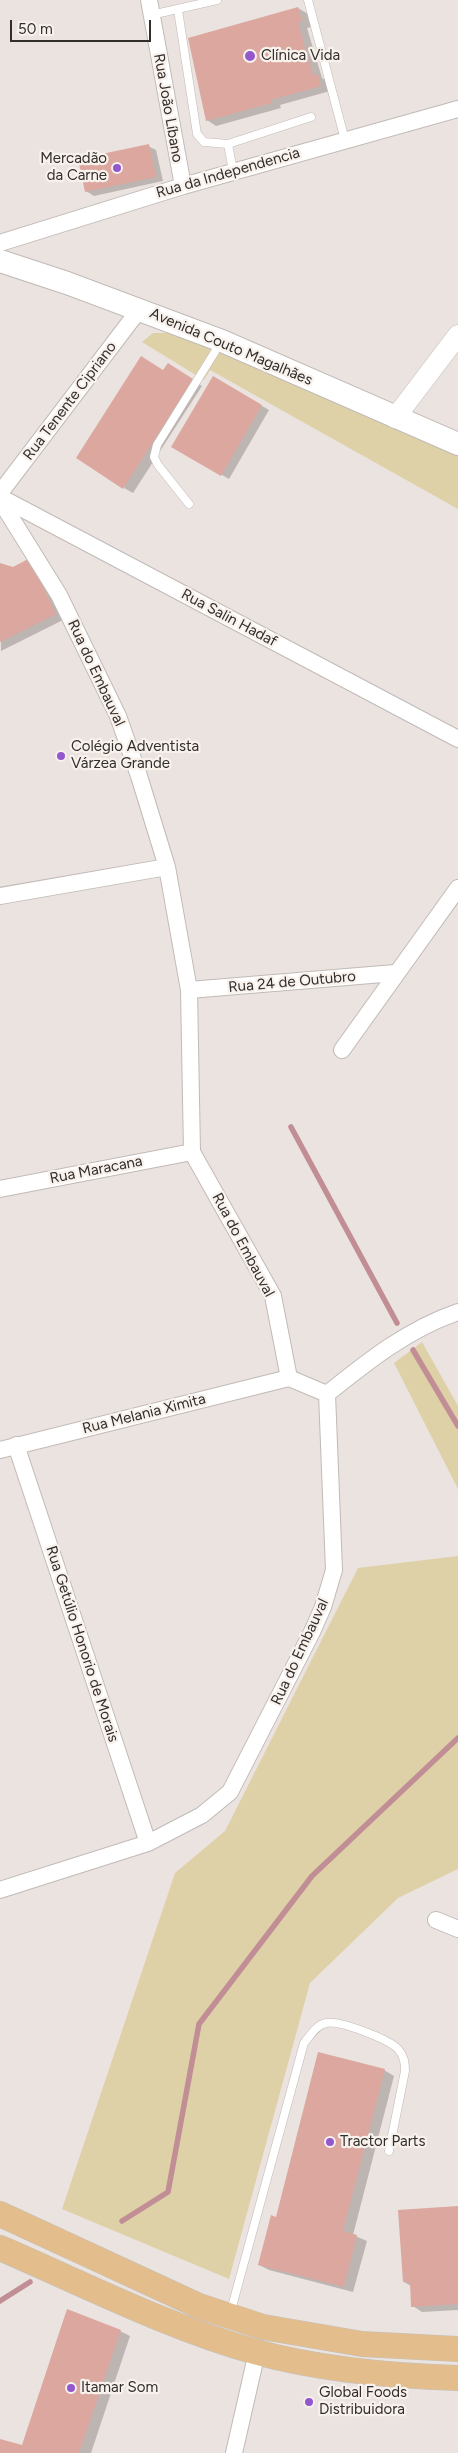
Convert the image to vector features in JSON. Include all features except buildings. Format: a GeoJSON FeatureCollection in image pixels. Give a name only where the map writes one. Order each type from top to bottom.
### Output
{"type":"FeatureCollection","features":[{"type":"Feature","properties":{"kind":"main road","name":"Avenida Couto Magalhães"},"geometry":{"type":"LineString","coordinates":[[0,261],[222,341],[458,444]]}},
{"type":"Feature","properties":{"kind":"main road"},"geometry":{"type":"LineString","coordinates":[[0,2214],[155,2286],[263,2327],[362,2344],[458,2349]]}},
{"type":"Feature","properties":{"kind":"main road"},"geometry":{"type":"LineString","coordinates":[[0,2248],[189,2330],[257,2352],[326,2367],[393,2376],[458,2378]]}},
{"type":"Feature","properties":{"kind":"street","name":"Rua João Líbano"},"geometry":{"type":"LineString","coordinates":[[150,7],[182,186]]}},
{"type":"Feature","properties":{"kind":"street","name":"Rua da Independencia"},"geometry":{"type":"LineString","coordinates":[[0,243],[233,171],[458,109]]}},
{"type":"Feature","properties":{"kind":"street","name":"Rua Tenente Cipriano"},"geometry":{"type":"LineString","coordinates":[[0,493],[139,310]]}},
{"type":"Feature","properties":{"kind":"street"},"geometry":{"type":"LineString","coordinates":[[395,418],[458,335]]}},
{"type":"Feature","properties":{"kind":"street","name":"Rua Salin Hadaf"},"geometry":{"type":"LineString","coordinates":[[0,499],[458,739]]}},
{"type":"Feature","properties":{"kind":"street","name":"Rua do Embauval"},"geometry":{"type":"LineString","coordinates":[[0,499],[59,595],[118,716],[167,867],[189,990],[192,1152],[273,1296],[289,1378]]}},
{"type":"Feature","properties":{"kind":"street"},"geometry":{"type":"LineString","coordinates":[[0,896],[167,867]]}},
{"type":"Feature","properties":{"kind":"street"},"geometry":{"type":"LineString","coordinates":[[342,1050],[395,973],[458,888]]}},
{"type":"Feature","properties":{"kind":"street","name":"Rua 24 de Outubro"},"geometry":{"type":"LineString","coordinates":[[189,990],[395,973]]}},
{"type":"Feature","properties":{"kind":"street","name":"Rua Maracana"},"geometry":{"type":"LineString","coordinates":[[0,1189],[192,1152]]}},
{"type":"Feature","properties":{"kind":"street"},"geometry":{"type":"LineString","coordinates":[[289,1378],[327,1394],[376,1354],[408,1334],[458,1312]]}},
{"type":"Feature","properties":{"kind":"street","name":"Rua Melania Ximita"},"geometry":{"type":"LineString","coordinates":[[0,1450],[289,1378]]}},
{"type":"Feature","properties":{"kind":"street","name":"Rua do Embauval"},"geometry":{"type":"LineString","coordinates":[[0,1890],[148,1844],[202,1815],[230,1792],[250,1757],[323,1606],[334,1570],[327,1394]]}},
{"type":"Feature","properties":{"kind":"street","name":"Rua Getúlio Honorio de Morais"},"geometry":{"type":"LineString","coordinates":[[16,1445],[148,1844]]}},
{"type":"Feature","properties":{"kind":"street"},"geometry":{"type":"LineString","coordinates":[[436,1920],[458,1929]]}},
{"type":"Feature","properties":{"kind":"street"},"geometry":{"type":"LineString","coordinates":[[234,2453],[257,2352]]}},
{"type":"Feature","properties":{"kind":"lane"},"geometry":{"type":"LineString","coordinates":[[150,7],[178,10],[217,0]]}},
{"type":"Feature","properties":{"kind":"lane"},"geometry":{"type":"LineString","coordinates":[[308,0],[345,140]]}},
{"type":"Feature","properties":{"kind":"lane"},"geometry":{"type":"LineString","coordinates":[[178,10],[197,134],[204,142],[228,144],[310,117]]}},
{"type":"Feature","properties":{"kind":"lane"},"geometry":{"type":"LineString","coordinates":[[228,144],[233,171]]}},
{"type":"Feature","properties":{"kind":"lane"},"geometry":{"type":"LineString","coordinates":[[189,504],[158,465],[154,457],[156,445],[222,341]]}},
{"type":"Feature","properties":{"kind":"lane"},"geometry":{"type":"LineString","coordinates":[[230,2316],[304,2044],[314,2030],[326,2023],[338,2023],[385,2040],[398,2049],[404,2059],[405,2071],[389,2151]]}},
{"type":"Feature","properties":{"kind":"shaded area"},"geometry":{"type":"Polygon","coordinates":[[[153,333],[177,333],[458,450],[458,509],[210,370],[204,380],[142,342],[153,333]]]}},
{"type":"Feature","properties":{"kind":"shaded area"},"geometry":{"type":"Polygon","coordinates":[[[422,1342],[458,1406],[458,1489],[394,1363],[422,1342]]]}},
{"type":"Feature","properties":{"kind":"shaded area"},"geometry":{"type":"Polygon","coordinates":[[[458,1556],[458,1869],[398,1898],[310,1983],[229,2279],[62,2209],[175,1873],[225,1831],[358,1568],[458,1556]]]}},
{"type":"Feature","properties":{"kind":"waterway"},"geometry":{"type":"LineString","coordinates":[[291,1127],[397,1323]]}},
{"type":"Feature","properties":{"kind":"waterway"},"geometry":{"type":"LineString","coordinates":[[413,1350],[458,1426]]}},
{"type":"Feature","properties":{"kind":"waterway"},"geometry":{"type":"LineString","coordinates":[[122,2221],[168,2192],[199,2024],[312,1876],[458,1738]]}},
{"type":"Feature","properties":{"kind":"waterway"},"geometry":{"type":"LineString","coordinates":[[0,2301],[30,2282]]}},
{"type":"Feature","properties":{"kind":"place","name":"Clínica Vida"},"geometry":{"type":"Point","coordinates":[250,56]}},
{"type":"Feature","properties":{"kind":"place","name":"Mercadão da Carne"},"geometry":{"type":"Point","coordinates":[117,168]}},
{"type":"Feature","properties":{"kind":"place","name":"Colégio Adventista Várzea Grande"},"geometry":{"type":"Point","coordinates":[61,756]}},
{"type":"Feature","properties":{"kind":"place","name":"Tractor Parts"},"geometry":{"type":"Point","coordinates":[330,2142]}},
{"type":"Feature","properties":{"kind":"place","name":"Itamar Som"},"geometry":{"type":"Point","coordinates":[71,2388]}},
{"type":"Feature","properties":{"kind":"place","name":"Global Foods Distribuidora"},"geometry":{"type":"Point","coordinates":[309,2402]}}]}
